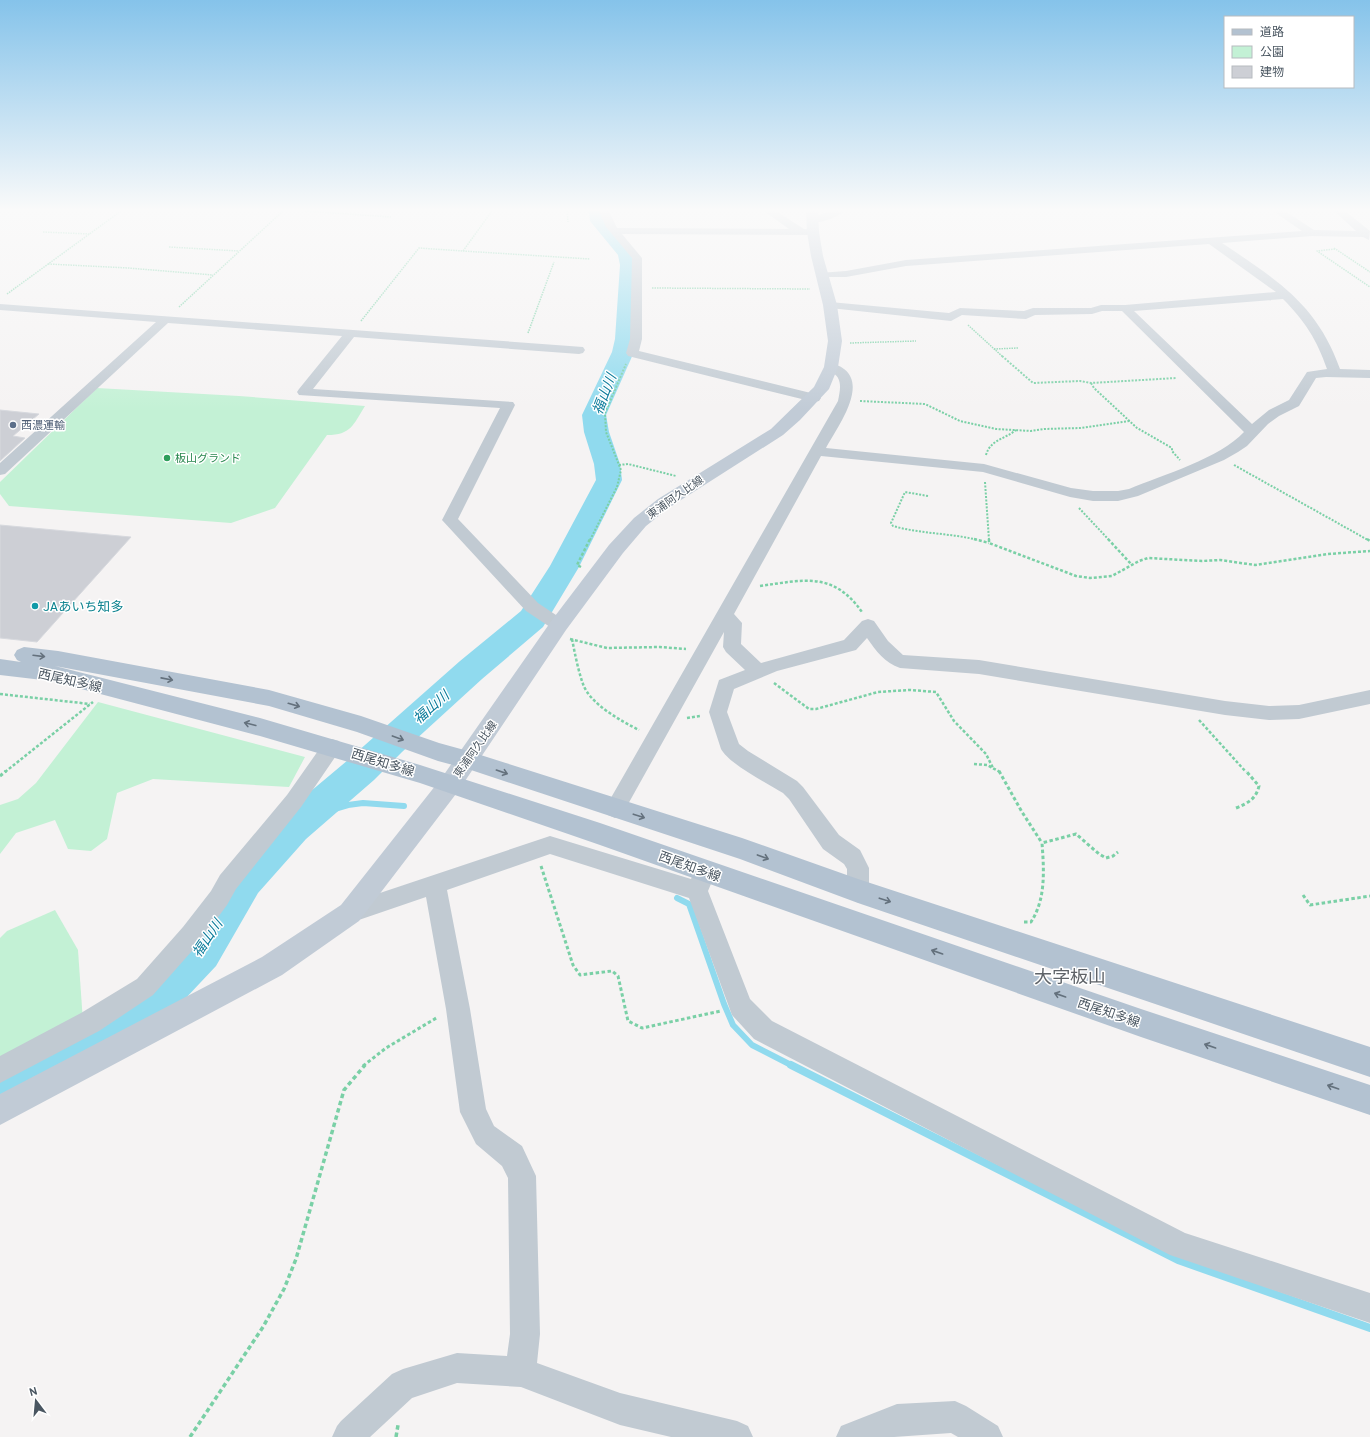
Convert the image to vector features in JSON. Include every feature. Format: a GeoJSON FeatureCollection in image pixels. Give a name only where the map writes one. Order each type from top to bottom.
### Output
{"type":"FeatureCollection","features":[{"type":"Feature","properties":{"kind":"main road","name":"東浦阿久比線"},"geometry":{"type":"LineString","coordinates":[[0,1110],[272,966],[350,913],[468,760],[552,624],[596,575],[616,549],[640,522],[664,503],[777,432],[814,398],[821,389],[831,367],[834,344],[830,305],[824,278]]}},
{"type":"Feature","properties":{"kind":"main road","name":"西尾知多線"},"geometry":{"type":"LineString","coordinates":[[0,652],[58,659],[269,698],[361,725],[438,752],[468,760],[742,849],[858,891],[1370,1062]]}},
{"type":"Feature","properties":{"kind":"main road","name":"西尾知多線"},"geometry":{"type":"LineString","coordinates":[[0,667],[51,674],[107,688],[337,748],[451,783],[701,882],[1133,1020],[1370,1100]]}},
{"type":"Feature","properties":{"kind":"street"},"geometry":{"type":"LineString","coordinates":[[637,278],[636,339],[632,353],[814,398]]}},
{"type":"Feature","properties":{"kind":"street"},"geometry":{"type":"LineString","coordinates":[[1263,278],[1291,298],[1317,330],[1332,358],[1335,373]]}},
{"type":"Feature","properties":{"kind":"street"},"geometry":{"type":"LineString","coordinates":[[830,305],[951,317],[960,311],[1026,315],[1033,312],[1092,311],[1101,308],[1125,308],[1286,295]]}},
{"type":"Feature","properties":{"kind":"street"},"geometry":{"type":"LineString","coordinates":[[0,307],[579,350]]}},
{"type":"Feature","properties":{"kind":"street"},"geometry":{"type":"LineString","coordinates":[[1125,308],[1252,432]]}},
{"type":"Feature","properties":{"kind":"street"},"geometry":{"type":"LineString","coordinates":[[0,471],[166,319]]}},
{"type":"Feature","properties":{"kind":"street"},"geometry":{"type":"LineString","coordinates":[[352,333],[304,392],[508,405],[450,520],[552,624]]}},
{"type":"Feature","properties":{"kind":"street"},"geometry":{"type":"LineString","coordinates":[[615,809],[846,400],[847,382],[842,372],[831,367]]}},
{"type":"Feature","properties":{"kind":"street"},"geometry":{"type":"LineString","coordinates":[[816,451],[984,468],[1070,492],[1093,496],[1118,496],[1133,493],[1219,457],[1242,443],[1274,413],[1294,402],[1312,375],[1335,373],[1370,374]]}},
{"type":"Feature","properties":{"kind":"street"},"geometry":{"type":"LineString","coordinates":[[725,616],[733,623],[732,647],[758,671]]}},
{"type":"Feature","properties":{"kind":"street"},"geometry":{"type":"LineString","coordinates":[[858,891],[858,868],[852,857],[831,842],[790,787],[741,757],[731,749],[718,712],[726,686],[758,671],[850,645],[868,625],[885,650],[892,657],[900,660],[979,667],[1185,701],[1269,713],[1284,713],[1299,712],[1370,697]]}},
{"type":"Feature","properties":{"kind":"street"},"geometry":{"type":"LineString","coordinates":[[0,1070],[90,1022],[145,987],[192,935],[219,898],[228,882],[337,748]]}},
{"type":"Feature","properties":{"kind":"street"},"geometry":{"type":"LineString","coordinates":[[350,913],[550,845],[701,882],[741,1007],[763,1030],[1180,1245],[1370,1308]]}},
{"type":"Feature","properties":{"kind":"street"},"geometry":{"type":"LineString","coordinates":[[435,883],[458,1009],[473,1112],[485,1135],[512,1156],[522,1176],[525,1334],[521,1372]]}},
{"type":"Feature","properties":{"kind":"street"},"geometry":{"type":"LineString","coordinates":[[348,1437],[403,1385],[457,1368],[521,1372],[620,1409],[737,1437]]}},
{"type":"Feature","properties":{"kind":"street"},"geometry":{"type":"LineString","coordinates":[[852,1437],[897,1420],[955,1417],[987,1437]]}},
{"type":"Feature","properties":{"kind":"path"},"geometry":{"type":"LineString","coordinates":[[6,294],[28,278]]}},
{"type":"Feature","properties":{"kind":"path"},"geometry":{"type":"LineString","coordinates":[[166,319],[210,278]]}},
{"type":"Feature","properties":{"kind":"path"},"geometry":{"type":"LineString","coordinates":[[352,333],[395,278]]}},
{"type":"Feature","properties":{"kind":"path"},"geometry":{"type":"LineString","coordinates":[[523,346],[548,278]]}},
{"type":"Feature","properties":{"kind":"path"},"geometry":{"type":"LineString","coordinates":[[1357,278],[1370,287]]}},
{"type":"Feature","properties":{"kind":"path"},"geometry":{"type":"LineString","coordinates":[[637,288],[756,288],[771,290],[826,288]]}},
{"type":"Feature","properties":{"kind":"path"},"geometry":{"type":"LineString","coordinates":[[951,317],[964,322],[1033,383],[1080,380],[1091,383],[1195,377]]}},
{"type":"Feature","properties":{"kind":"path"},"geometry":{"type":"LineString","coordinates":[[834,344],[916,341]]}},
{"type":"Feature","properties":{"kind":"path"},"geometry":{"type":"LineString","coordinates":[[993,349],[1018,348]]}},
{"type":"Feature","properties":{"kind":"path"},"geometry":{"type":"LineString","coordinates":[[596,575],[577,565],[617,487],[621,470],[606,432],[605,413],[632,353]]}},
{"type":"Feature","properties":{"kind":"path"},"geometry":{"type":"LineString","coordinates":[[1091,383],[1094,388],[1137,428],[1172,448],[1172,451],[1190,469]]}},
{"type":"Feature","properties":{"kind":"path"},"geometry":{"type":"LineString","coordinates":[[846,400],[925,404],[960,421],[996,429],[1016,430],[1080,428],[1130,421]]}},
{"type":"Feature","properties":{"kind":"path"},"geometry":{"type":"LineString","coordinates":[[989,543],[984,468],[986,450],[989,446],[1005,436],[1011,435],[1016,430]]}},
{"type":"Feature","properties":{"kind":"path"},"geometry":{"type":"LineString","coordinates":[[1219,457],[1370,541]]}},
{"type":"Feature","properties":{"kind":"path"},"geometry":{"type":"LineString","coordinates":[[619,465],[628,464],[679,477],[693,484]]}},
{"type":"Feature","properties":{"kind":"path"},"geometry":{"type":"LineString","coordinates":[[928,496],[905,492],[893,517],[891,523],[893,526],[912,530],[963,536],[989,543],[1060,570],[1090,578],[1112,576],[1148,558],[1202,561],[1220,560],[1255,565],[1328,554],[1370,552]]}},
{"type":"Feature","properties":{"kind":"path"},"geometry":{"type":"LineString","coordinates":[[1070,492],[1070,498],[1132,565]]}},
{"type":"Feature","properties":{"kind":"path"},"geometry":{"type":"LineString","coordinates":[[744,582],[759,586],[802,581],[819,581],[834,584],[846,592],[856,602],[868,625]]}},
{"type":"Feature","properties":{"kind":"path"},"geometry":{"type":"LineString","coordinates":[[552,624],[607,648],[684,649],[702,654]]}},
{"type":"Feature","properties":{"kind":"path"},"geometry":{"type":"LineString","coordinates":[[552,624],[587,691],[601,706],[635,728],[658,731],[718,712]]}},
{"type":"Feature","properties":{"kind":"path"},"geometry":{"type":"LineString","coordinates":[[758,671],[809,709],[816,709],[878,692],[910,690],[936,692],[954,722],[982,747],[991,761],[993,768]]}},
{"type":"Feature","properties":{"kind":"path"},"geometry":{"type":"LineString","coordinates":[[0,776],[90,704],[107,688]]}},
{"type":"Feature","properties":{"kind":"path"},"geometry":{"type":"LineString","coordinates":[[0,694],[90,704]]}},
{"type":"Feature","properties":{"kind":"path"},"geometry":{"type":"LineString","coordinates":[[1185,701],[1186,706],[1259,786],[1258,795],[1251,802],[1236,808]]}},
{"type":"Feature","properties":{"kind":"path"},"geometry":{"type":"LineString","coordinates":[[974,764],[987,764],[998,771],[1042,843],[1043,857],[1041,901],[1036,916],[1031,922],[1018,921]]}},
{"type":"Feature","properties":{"kind":"path"},"geometry":{"type":"LineString","coordinates":[[1042,843],[1076,834],[1099,854],[1106,858],[1113,856],[1118,852]]}},
{"type":"Feature","properties":{"kind":"path"},"geometry":{"type":"LineString","coordinates":[[536,850],[573,965],[580,975],[587,976],[612,971],[618,976],[628,1021],[642,1028],[741,1007]]}},
{"type":"Feature","properties":{"kind":"path"},"geometry":{"type":"LineString","coordinates":[[1303,895],[1310,905],[1370,896]]}},
{"type":"Feature","properties":{"kind":"path"},"geometry":{"type":"LineString","coordinates":[[190,1437],[263,1327],[284,1289],[296,1259],[344,1090],[350,1080],[359,1069],[398,1040],[445,1013],[458,1009]]}},
{"type":"Feature","properties":{"kind":"green space","name":"板山グランド"},"geometry":{"type":"Polygon","coordinates":[[[97,388],[239,396],[365,406],[350,428],[335,435],[327,435],[275,508],[231,523],[9,506],[0,494],[0,482],[97,388]]]}},
{"type":"Feature","properties":{"kind":"green space"},"geometry":{"type":"Polygon","coordinates":[[[98,702],[305,757],[289,787],[153,779],[117,793],[107,839],[91,851],[68,849],[55,820],[16,833],[0,854],[0,805],[18,799],[36,783],[98,702]]]}},
{"type":"Feature","properties":{"kind":"green space"},"geometry":{"type":"Polygon","coordinates":[[[55,910],[78,950],[83,1022],[0,1064],[0,938],[7,931],[55,910]]]}},
{"type":"Feature","properties":{"kind":"building","name":"西濃運輸"},"geometry":{"type":"Polygon","coordinates":[[[0,410],[39,414],[13,436],[25,438],[0,461],[0,410]]]}},
{"type":"Feature","properties":{"kind":"building","name":"JAあいち知多"},"geometry":{"type":"Polygon","coordinates":[[[0,525],[131,537],[37,642],[0,638],[0,525]]]}},
{"type":"Feature","properties":{"kind":"waterway","name":"福山川"},"geometry":{"type":"LineString","coordinates":[[0,1085],[58,1056],[153,1002],[201,952],[244,881],[293,828],[361,770],[390,742],[471,670],[532,619],[564,567],[609,480],[607,464],[594,424],[594,415],[623,352],[626,339],[629,278]]}},
{"type":"Feature","properties":{"kind":"waterway"},"geometry":{"type":"LineString","coordinates":[[304,818],[348,805],[363,803],[404,806]]}},
{"type":"Feature","properties":{"kind":"waterway"},"geometry":{"type":"LineString","coordinates":[[677,898],[689,904],[724,1004],[733,1025],[752,1045],[793,1066]]}},
{"type":"Feature","properties":{"kind":"waterway"},"geometry":{"type":"LineString","coordinates":[[791,1065],[1178,1260],[1370,1328]]}},
{"type":"Feature","properties":{"kind":"place","name":"西濃運輸"},"geometry":{"type":"Point","coordinates":[13,425]}},
{"type":"Feature","properties":{"kind":"place","name":"板山グランド"},"geometry":{"type":"Point","coordinates":[167,458]}},
{"type":"Feature","properties":{"kind":"place","name":"JAあいち知多"},"geometry":{"type":"Point","coordinates":[35,606]}},
{"type":"Feature","properties":{"kind":"district","name":"大字板山"},"geometry":{"type":"Point","coordinates":[1070,977]}}]}
